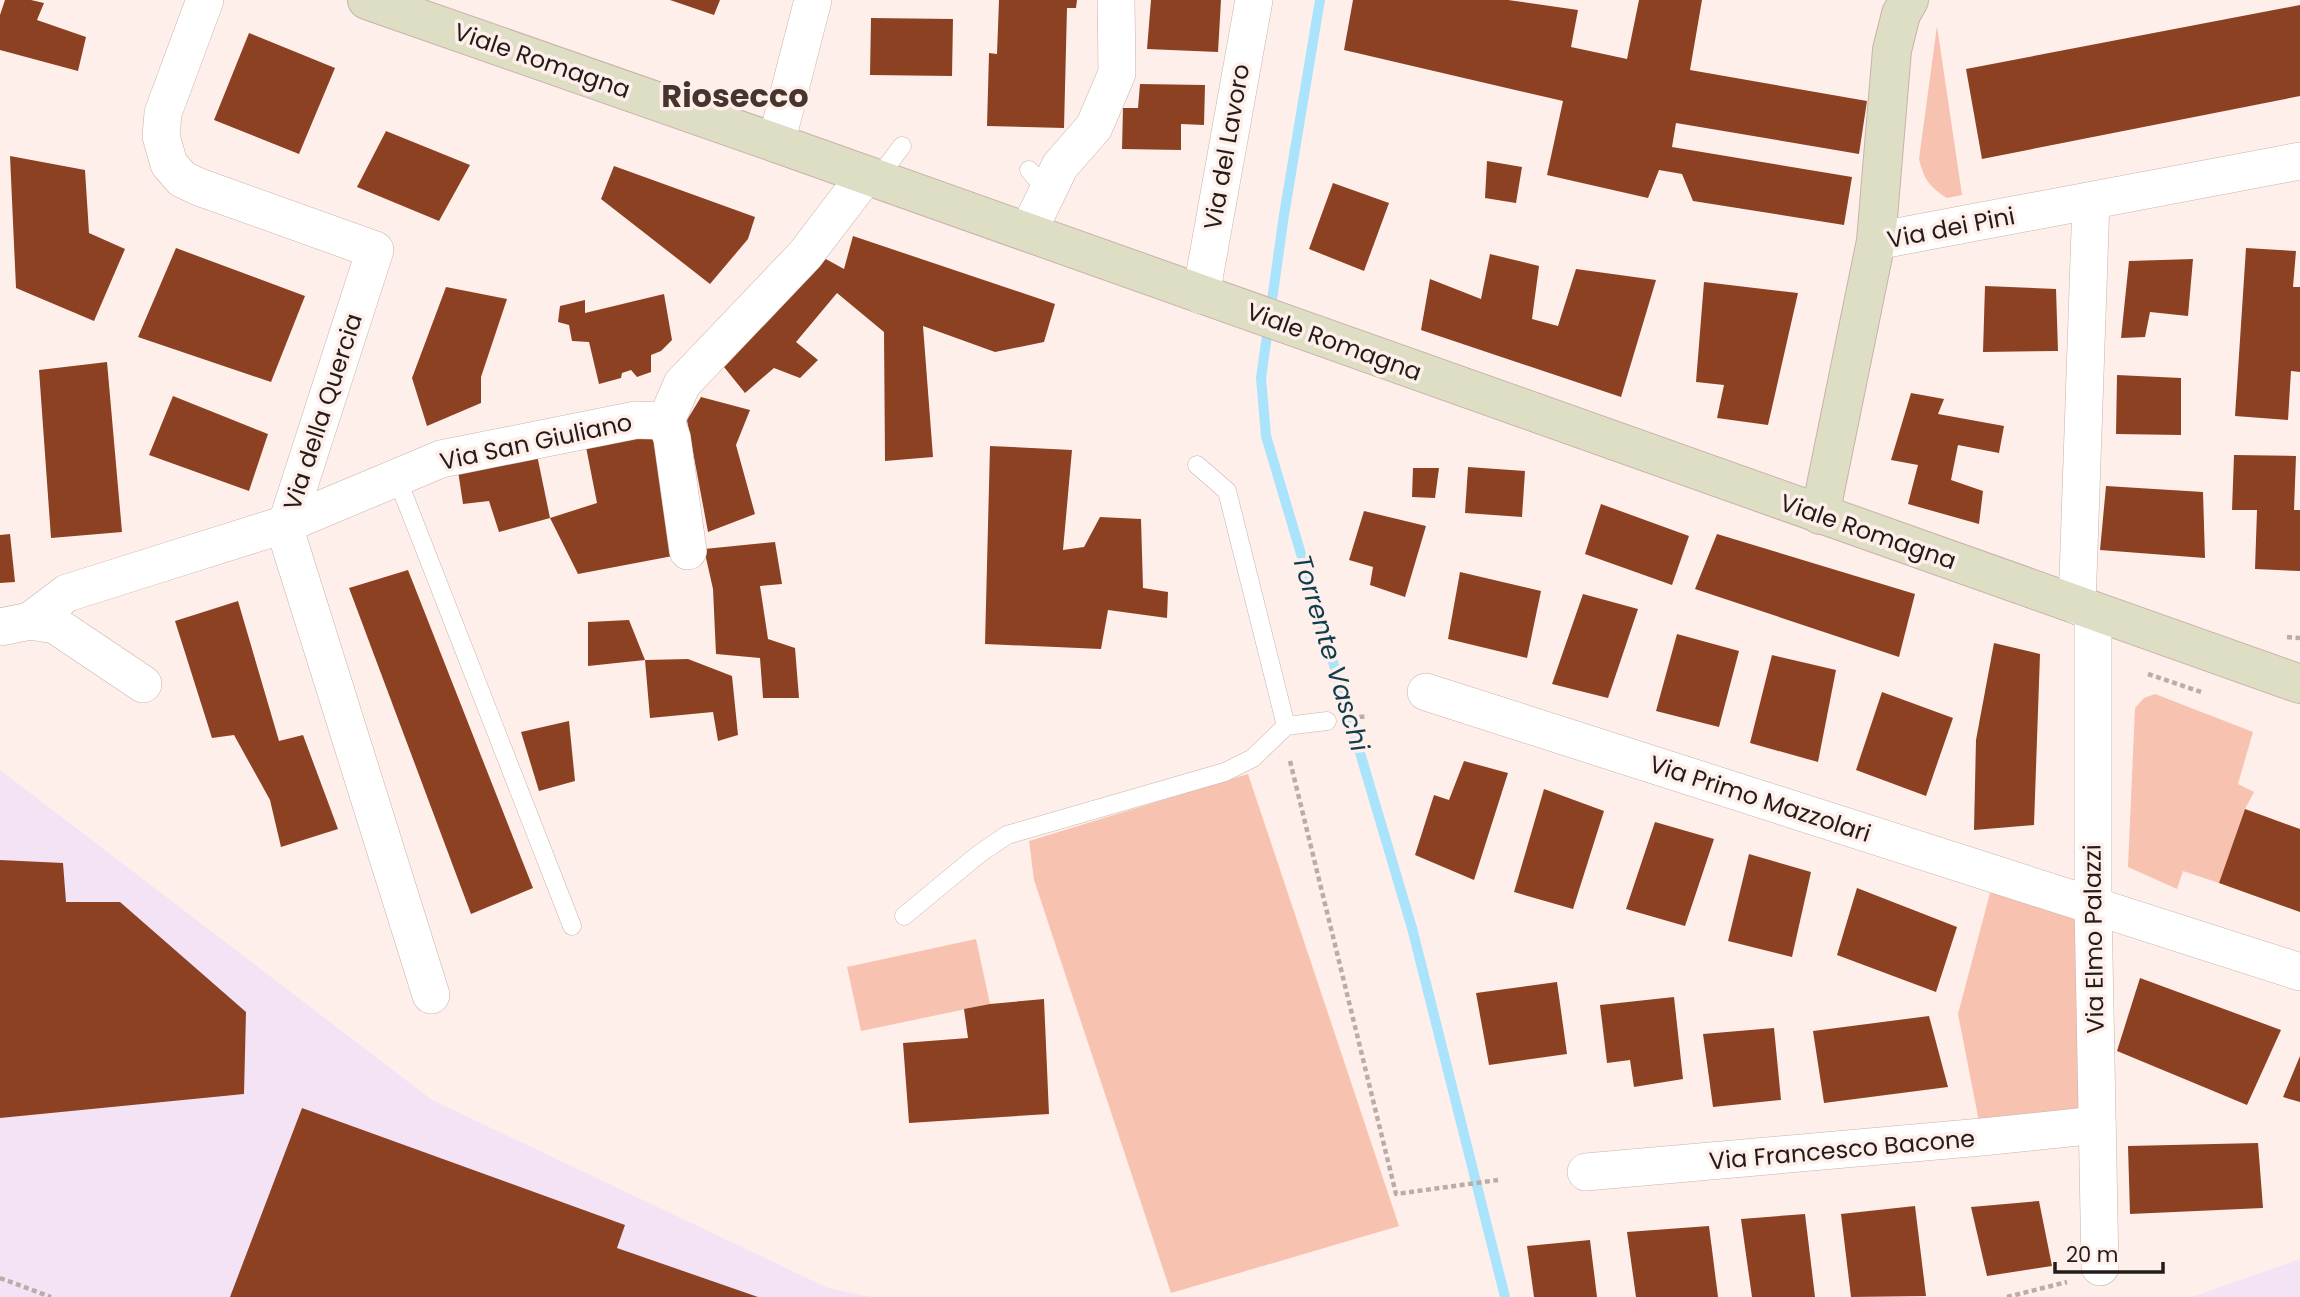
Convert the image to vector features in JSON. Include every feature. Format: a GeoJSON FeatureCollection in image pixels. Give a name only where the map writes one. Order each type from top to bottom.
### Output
{"type":"FeatureCollection","features":[{"type":"Feature","properties":{"kind":"main road","name":"Viale Romagna"},"geometry":{"type":"LineString","coordinates":[[367,0],[2300,684]]}},
{"type":"Feature","properties":{"kind":"main road"},"geometry":{"type":"LineString","coordinates":[[1876,241],[1892,50],[1901,14],[1909,0]]}},
{"type":"Feature","properties":{"kind":"main road","name":"Via dei Pini"},"geometry":{"type":"LineString","coordinates":[[1820,515],[1876,241]]}},
{"type":"Feature","properties":{"kind":"street","name":"Via della Quercia"},"geometry":{"type":"LineString","coordinates":[[205,0],[163,113],[161,136],[169,164],[182,179],[199,187],[375,250],[285,529],[431,995]]}},
{"type":"Feature","properties":{"kind":"street"},"geometry":{"type":"LineString","coordinates":[[776,143],[813,0]]}},
{"type":"Feature","properties":{"kind":"street"},"geometry":{"type":"LineString","coordinates":[[1028,232],[1038,181],[1060,166],[1094,127],[1117,73],[1116,0]]}},
{"type":"Feature","properties":{"kind":"street","name":"Via del Lavoro"},"geometry":{"type":"LineString","coordinates":[[1201,295],[1254,0]]}},
{"type":"Feature","properties":{"kind":"street","name":"Via dei Pini"},"geometry":{"type":"LineString","coordinates":[[1876,241],[2300,161]]}},
{"type":"Feature","properties":{"kind":"street","name":"Via San Giuliano"},"geometry":{"type":"LineString","coordinates":[[15,624],[67,593],[286,524],[441,459],[636,420],[666,421],[682,384],[805,255],[872,177]]}},
{"type":"Feature","properties":{"kind":"street","name":"Via Elmo Palazzi"},"geometry":{"type":"LineString","coordinates":[[2091,201],[2085,609],[2099,1267]]}},
{"type":"Feature","properties":{"kind":"street"},"geometry":{"type":"LineString","coordinates":[[666,421],[672,438],[688,551]]}},
{"type":"Feature","properties":{"kind":"street"},"geometry":{"type":"LineString","coordinates":[[15,624],[55,625],[143,684]]}},
{"type":"Feature","properties":{"kind":"street","name":"Via Primo Mazzolari"},"geometry":{"type":"LineString","coordinates":[[1426,692],[2300,972]]}},
{"type":"Feature","properties":{"kind":"street","name":"Via Francesco Bacone"},"geometry":{"type":"LineString","coordinates":[[1586,1172],[1982,1138],[2097,1125]]}},
{"type":"Feature","properties":{"kind":"lane"},"geometry":{"type":"LineString","coordinates":[[872,177],[902,146]]}},
{"type":"Feature","properties":{"kind":"lane"},"geometry":{"type":"LineString","coordinates":[[1197,465],[1227,491],[1286,726]]}},
{"type":"Feature","properties":{"kind":"lane"},"geometry":{"type":"LineString","coordinates":[[397,478],[572,926]]}},
{"type":"Feature","properties":{"kind":"lane"},"geometry":{"type":"LineString","coordinates":[[904,916],[979,854],[1007,835],[1225,772],[1252,758],[1286,726],[1327,721]]}},
{"type":"Feature","properties":{"kind":"path"},"geometry":{"type":"LineString","coordinates":[[1287,749],[1396,1194],[1498,1180]]}},
{"type":"Feature","properties":{"kind":"path"},"geometry":{"type":"LineString","coordinates":[[2007,1297],[2100,1273],[2099,1267]]}},
{"type":"Feature","properties":{"kind":"path"},"geometry":{"type":"LineString","coordinates":[[0,1278],[51,1297]]}},
{"type":"Feature","properties":{"kind":"shaded area"},"geometry":{"type":"Polygon","coordinates":[[[1937,26],[1962,195],[1947,198],[1928,182],[1919,159],[1937,26]]]}},
{"type":"Feature","properties":{"kind":"shaded area"},"geometry":{"type":"Polygon","coordinates":[[[2155,694],[2253,732],[2238,784],[2254,792],[2245,809],[2219,883],[2183,871],[2177,889],[2128,867],[2135,708],[2144,698],[2155,694]]]}},
{"type":"Feature","properties":{"kind":"shaded area"},"geometry":{"type":"Polygon","coordinates":[[[0,770],[432,1100],[828,1288],[871,1297],[0,1297],[0,770]]]}},
{"type":"Feature","properties":{"kind":"shaded area"},"geometry":{"type":"Polygon","coordinates":[[[1248,774],[1399,1226],[1171,1293],[1034,880],[1029,841],[1248,774]]]}},
{"type":"Feature","properties":{"kind":"shaded area"},"geometry":{"type":"Polygon","coordinates":[[[1995,874],[2093,905],[2097,1125],[1982,1137],[1958,1014],[1995,874]]]}},
{"type":"Feature","properties":{"kind":"shaded area"},"geometry":{"type":"Polygon","coordinates":[[[976,939],[990,1004],[861,1031],[847,967],[976,939]]]}},
{"type":"Feature","properties":{"kind":"shaded area"},"geometry":{"type":"Polygon","coordinates":[[[2300,1259],[2300,1297],[2192,1297],[2300,1259]]]}},
{"type":"Feature","properties":{"kind":"building"},"geometry":{"type":"Polygon","coordinates":[[[5,0],[44,3],[37,20],[86,37],[78,71],[0,50],[0,15],[5,0]]]}},
{"type":"Feature","properties":{"kind":"building"},"geometry":{"type":"Polygon","coordinates":[[[670,0],[720,0],[714,15],[670,0]]]}},
{"type":"Feature","properties":{"kind":"building"},"geometry":{"type":"Polygon","coordinates":[[[999,0],[1077,0],[1076,8],[1067,8],[1064,128],[987,126],[989,53],[997,54],[999,0]]]}},
{"type":"Feature","properties":{"kind":"building"},"geometry":{"type":"Polygon","coordinates":[[[1151,0],[1221,0],[1218,52],[1147,49],[1151,0]]]}},
{"type":"Feature","properties":{"kind":"building"},"geometry":{"type":"Polygon","coordinates":[[[1353,0],[1508,0],[1578,10],[1571,47],[1627,59],[1639,0],[1702,0],[1690,70],[1867,101],[1859,154],[1676,123],[1672,147],[1852,177],[1844,225],[1693,201],[1682,174],[1659,170],[1648,198],[1547,175],[1563,101],[1344,50],[1353,0]]]}},
{"type":"Feature","properties":{"kind":"building"},"geometry":{"type":"Polygon","coordinates":[[[2300,5],[2300,96],[1982,159],[1966,69],[2300,5]]]}},
{"type":"Feature","properties":{"kind":"building"},"geometry":{"type":"Polygon","coordinates":[[[871,18],[953,19],[952,76],[870,75],[871,18]]]}},
{"type":"Feature","properties":{"kind":"building"},"geometry":{"type":"Polygon","coordinates":[[[249,33],[335,68],[299,154],[214,120],[249,33]]]}},
{"type":"Feature","properties":{"kind":"building"},"geometry":{"type":"Polygon","coordinates":[[[1140,84],[1205,85],[1204,125],[1181,124],[1181,150],[1122,149],[1123,108],[1138,108],[1140,84]]]}},
{"type":"Feature","properties":{"kind":"building"},"geometry":{"type":"Polygon","coordinates":[[[386,131],[470,165],[439,221],[357,187],[386,131]]]}},
{"type":"Feature","properties":{"kind":"building"},"geometry":{"type":"Polygon","coordinates":[[[10,156],[85,170],[89,233],[125,249],[94,321],[16,288],[10,156]]]}},
{"type":"Feature","properties":{"kind":"building"},"geometry":{"type":"Polygon","coordinates":[[[1487,161],[1522,167],[1516,203],[1485,198],[1487,161]]]}},
{"type":"Feature","properties":{"kind":"building"},"geometry":{"type":"Polygon","coordinates":[[[614,166],[755,217],[748,239],[710,284],[601,199],[614,166]]]}},
{"type":"Feature","properties":{"kind":"building"},"geometry":{"type":"Polygon","coordinates":[[[1333,183],[1389,203],[1364,271],[1309,249],[1333,183]]]}},
{"type":"Feature","properties":{"kind":"building"},"geometry":{"type":"Polygon","coordinates":[[[853,236],[1055,304],[1044,342],[995,352],[923,326],[933,457],[885,461],[884,332],[837,293],[796,342],[818,360],[800,378],[774,368],[745,393],[724,367],[824,258],[844,269],[853,236]]]}},
{"type":"Feature","properties":{"kind":"building"},"geometry":{"type":"Polygon","coordinates":[[[176,248],[305,296],[271,382],[138,337],[176,248]]]}},
{"type":"Feature","properties":{"kind":"building"},"geometry":{"type":"Polygon","coordinates":[[[2246,248],[2296,251],[2293,287],[2300,287],[2300,372],[2291,371],[2288,420],[2235,416],[2246,248]]]}},
{"type":"Feature","properties":{"kind":"building"},"geometry":{"type":"Polygon","coordinates":[[[1490,254],[1539,266],[1532,319],[1558,326],[1576,269],[1656,280],[1621,397],[1421,330],[1430,279],[1481,299],[1490,254]]]}},
{"type":"Feature","properties":{"kind":"building"},"geometry":{"type":"Polygon","coordinates":[[[2193,259],[2188,316],[2150,312],[2145,337],[2121,338],[2129,261],[2193,259]]]}},
{"type":"Feature","properties":{"kind":"building"},"geometry":{"type":"Polygon","coordinates":[[[1704,282],[1798,293],[1768,425],[1717,418],[1724,385],[1696,382],[1704,282]]]}},
{"type":"Feature","properties":{"kind":"building"},"geometry":{"type":"Polygon","coordinates":[[[1985,286],[2056,289],[2058,351],[1983,352],[1985,286]]]}},
{"type":"Feature","properties":{"kind":"building"},"geometry":{"type":"Polygon","coordinates":[[[446,287],[507,299],[481,377],[481,403],[427,426],[412,378],[446,287]]]}},
{"type":"Feature","properties":{"kind":"building"},"geometry":{"type":"Polygon","coordinates":[[[664,294],[672,340],[661,351],[651,355],[651,372],[637,377],[631,370],[622,373],[621,378],[599,384],[589,342],[572,341],[569,325],[558,322],[560,306],[585,300],[585,313],[664,294]]]}},
{"type":"Feature","properties":{"kind":"building"},"geometry":{"type":"Polygon","coordinates":[[[107,362],[122,532],[51,538],[39,370],[107,362]]]}},
{"type":"Feature","properties":{"kind":"building"},"geometry":{"type":"Polygon","coordinates":[[[2117,375],[2181,378],[2181,435],[2116,434],[2117,375]]]}},
{"type":"Feature","properties":{"kind":"building"},"geometry":{"type":"Polygon","coordinates":[[[1911,393],[1944,399],[1938,414],[2004,426],[1999,453],[1958,445],[1951,480],[1983,491],[1979,524],[1908,504],[1918,465],[1891,460],[1911,393]]]}},
{"type":"Feature","properties":{"kind":"building"},"geometry":{"type":"Polygon","coordinates":[[[173,396],[268,434],[249,491],[149,455],[173,396]]]}},
{"type":"Feature","properties":{"kind":"building"},"geometry":{"type":"Polygon","coordinates":[[[701,397],[750,410],[736,445],[755,514],[708,532],[687,420],[701,397]]]}},
{"type":"Feature","properties":{"kind":"building"},"geometry":{"type":"Polygon","coordinates":[[[661,431],[678,555],[578,574],[550,518],[597,503],[586,447],[661,431]]]}},
{"type":"Feature","properties":{"kind":"building"},"geometry":{"type":"Polygon","coordinates":[[[990,446],[1072,450],[1063,550],[1084,547],[1100,517],[1141,519],[1143,588],[1168,592],[1167,618],[1108,610],[1101,649],[985,644],[990,446]]]}},
{"type":"Feature","properties":{"kind":"building"},"geometry":{"type":"Polygon","coordinates":[[[536,450],[550,518],[499,532],[489,501],[463,504],[458,471],[536,450]]]}},
{"type":"Feature","properties":{"kind":"building"},"geometry":{"type":"Polygon","coordinates":[[[2234,455],[2296,456],[2294,510],[2300,510],[2300,571],[2255,569],[2257,510],[2232,510],[2234,455]]]}},
{"type":"Feature","properties":{"kind":"building"},"geometry":{"type":"Polygon","coordinates":[[[1468,467],[1525,471],[1522,517],[1465,513],[1468,467]]]}},
{"type":"Feature","properties":{"kind":"building"},"geometry":{"type":"Polygon","coordinates":[[[1413,468],[1439,468],[1435,498],[1412,497],[1413,468]]]}},
{"type":"Feature","properties":{"kind":"building"},"geometry":{"type":"Polygon","coordinates":[[[2106,486],[2203,492],[2205,558],[2100,550],[2106,486]]]}},
{"type":"Feature","properties":{"kind":"building"},"geometry":{"type":"Polygon","coordinates":[[[1601,504],[1689,536],[1672,585],[1585,554],[1601,504]]]}},
{"type":"Feature","properties":{"kind":"building"},"geometry":{"type":"Polygon","coordinates":[[[1364,511],[1426,526],[1405,597],[1370,585],[1373,567],[1349,560],[1364,511]]]}},
{"type":"Feature","properties":{"kind":"building"},"geometry":{"type":"Polygon","coordinates":[[[10,534],[15,582],[0,583],[0,535],[10,534]]]}},
{"type":"Feature","properties":{"kind":"building"},"geometry":{"type":"Polygon","coordinates":[[[1717,534],[1915,594],[1899,657],[1695,589],[1717,534]]]}},
{"type":"Feature","properties":{"kind":"building"},"geometry":{"type":"Polygon","coordinates":[[[775,542],[782,584],[760,586],[768,639],[795,648],[799,698],[763,698],[760,658],[716,654],[713,589],[704,549],[775,542]]]}},
{"type":"Feature","properties":{"kind":"building"},"geometry":{"type":"Polygon","coordinates":[[[408,570],[533,888],[471,914],[349,588],[408,570]]]}},
{"type":"Feature","properties":{"kind":"building"},"geometry":{"type":"Polygon","coordinates":[[[1460,572],[1541,591],[1527,658],[1448,639],[1460,572]]]}},
{"type":"Feature","properties":{"kind":"building"},"geometry":{"type":"Polygon","coordinates":[[[1583,594],[1638,609],[1608,698],[1552,684],[1583,594]]]}},
{"type":"Feature","properties":{"kind":"building"},"geometry":{"type":"Polygon","coordinates":[[[238,601],[279,741],[303,735],[338,829],[281,847],[270,800],[234,735],[212,738],[175,621],[238,601]]]}},
{"type":"Feature","properties":{"kind":"building"},"geometry":{"type":"Polygon","coordinates":[[[629,620],[645,660],[588,666],[588,622],[629,620]]]}},
{"type":"Feature","properties":{"kind":"building"},"geometry":{"type":"Polygon","coordinates":[[[1677,634],[1739,651],[1719,727],[1656,711],[1677,634]]]}},
{"type":"Feature","properties":{"kind":"building"},"geometry":{"type":"Polygon","coordinates":[[[1994,643],[2040,654],[2034,825],[1974,830],[1976,740],[1994,643]]]}},
{"type":"Feature","properties":{"kind":"building"},"geometry":{"type":"Polygon","coordinates":[[[1772,655],[1836,670],[1818,762],[1750,743],[1772,655]]]}},
{"type":"Feature","properties":{"kind":"building"},"geometry":{"type":"Polygon","coordinates":[[[688,659],[732,676],[738,735],[718,741],[713,712],[650,718],[645,660],[688,659]]]}},
{"type":"Feature","properties":{"kind":"building"},"geometry":{"type":"Polygon","coordinates":[[[1882,692],[1953,718],[1926,796],[1856,770],[1882,692]]]}},
{"type":"Feature","properties":{"kind":"building"},"geometry":{"type":"Polygon","coordinates":[[[569,721],[575,781],[539,791],[521,732],[569,721]]]}},
{"type":"Feature","properties":{"kind":"building"},"geometry":{"type":"Polygon","coordinates":[[[1464,761],[1508,773],[1474,880],[1415,855],[1434,795],[1449,800],[1464,761]]]}},
{"type":"Feature","properties":{"kind":"building"},"geometry":{"type":"Polygon","coordinates":[[[1544,789],[1604,811],[1573,909],[1514,892],[1544,789]]]}},
{"type":"Feature","properties":{"kind":"building"},"geometry":{"type":"Polygon","coordinates":[[[2245,809],[2300,829],[2300,912],[2219,883],[2245,809]]]}},
{"type":"Feature","properties":{"kind":"building"},"geometry":{"type":"Polygon","coordinates":[[[1655,822],[1714,839],[1685,926],[1626,909],[1655,822]]]}},
{"type":"Feature","properties":{"kind":"building"},"geometry":{"type":"Polygon","coordinates":[[[1749,854],[1811,872],[1792,957],[1728,941],[1749,854]]]}},
{"type":"Feature","properties":{"kind":"building"},"geometry":{"type":"Polygon","coordinates":[[[0,860],[63,863],[66,902],[120,902],[246,1012],[244,1094],[0,1118],[0,860]]]}},
{"type":"Feature","properties":{"kind":"building"},"geometry":{"type":"Polygon","coordinates":[[[1857,888],[1957,927],[1936,992],[1837,955],[1857,888]]]}},
{"type":"Feature","properties":{"kind":"building"},"geometry":{"type":"Polygon","coordinates":[[[2140,978],[2281,1030],[2247,1105],[2117,1051],[2140,978]]]}},
{"type":"Feature","properties":{"kind":"building"},"geometry":{"type":"Polygon","coordinates":[[[1557,982],[1567,1054],[1489,1065],[1476,993],[1557,982]]]}},
{"type":"Feature","properties":{"kind":"building"},"geometry":{"type":"Polygon","coordinates":[[[1674,997],[1683,1079],[1634,1087],[1630,1060],[1607,1063],[1600,1005],[1674,997]]]}},
{"type":"Feature","properties":{"kind":"building"},"geometry":{"type":"Polygon","coordinates":[[[1044,999],[1049,1114],[909,1123],[903,1043],[968,1038],[964,1009],[1044,999]]]}},
{"type":"Feature","properties":{"kind":"building"},"geometry":{"type":"Polygon","coordinates":[[[1929,1016],[1948,1087],[1824,1103],[1813,1031],[1929,1016]]]}},
{"type":"Feature","properties":{"kind":"building"},"geometry":{"type":"Polygon","coordinates":[[[1774,1028],[1781,1100],[1713,1107],[1703,1034],[1774,1028]]]}},
{"type":"Feature","properties":{"kind":"building"},"geometry":{"type":"Polygon","coordinates":[[[2300,1056],[2300,1102],[2283,1097],[2300,1056]]]}},
{"type":"Feature","properties":{"kind":"building"},"geometry":{"type":"Polygon","coordinates":[[[302,1108],[625,1225],[617,1248],[758,1297],[230,1297],[302,1108]]]}},
{"type":"Feature","properties":{"kind":"building"},"geometry":{"type":"Polygon","coordinates":[[[2258,1143],[2263,1208],[2130,1214],[2128,1146],[2258,1143]]]}},
{"type":"Feature","properties":{"kind":"building"},"geometry":{"type":"Polygon","coordinates":[[[2039,1201],[2052,1266],[1987,1276],[1971,1207],[2039,1201]]]}},
{"type":"Feature","properties":{"kind":"building"},"geometry":{"type":"Polygon","coordinates":[[[1915,1206],[1926,1296],[1851,1297],[1841,1214],[1915,1206]]]}},
{"type":"Feature","properties":{"kind":"building"},"geometry":{"type":"Polygon","coordinates":[[[1805,1214],[1815,1297],[1752,1297],[1741,1219],[1805,1214]]]}},
{"type":"Feature","properties":{"kind":"building"},"geometry":{"type":"Polygon","coordinates":[[[1709,1226],[1718,1297],[1636,1297],[1627,1232],[1709,1226]]]}},
{"type":"Feature","properties":{"kind":"building"},"geometry":{"type":"Polygon","coordinates":[[[1590,1240],[1597,1297],[1534,1297],[1527,1246],[1590,1240]]]}},
{"type":"Feature","properties":{"kind":"waterway","name":"Torrente Vaschi"},"geometry":{"type":"LineString","coordinates":[[1320,0],[1284,215],[1261,378],[1266,436],[1412,928],[1505,1297]]}},
{"type":"Feature","properties":{"kind":"district","name":"Riosecco"},"geometry":{"type":"Point","coordinates":[735,96]}}]}
